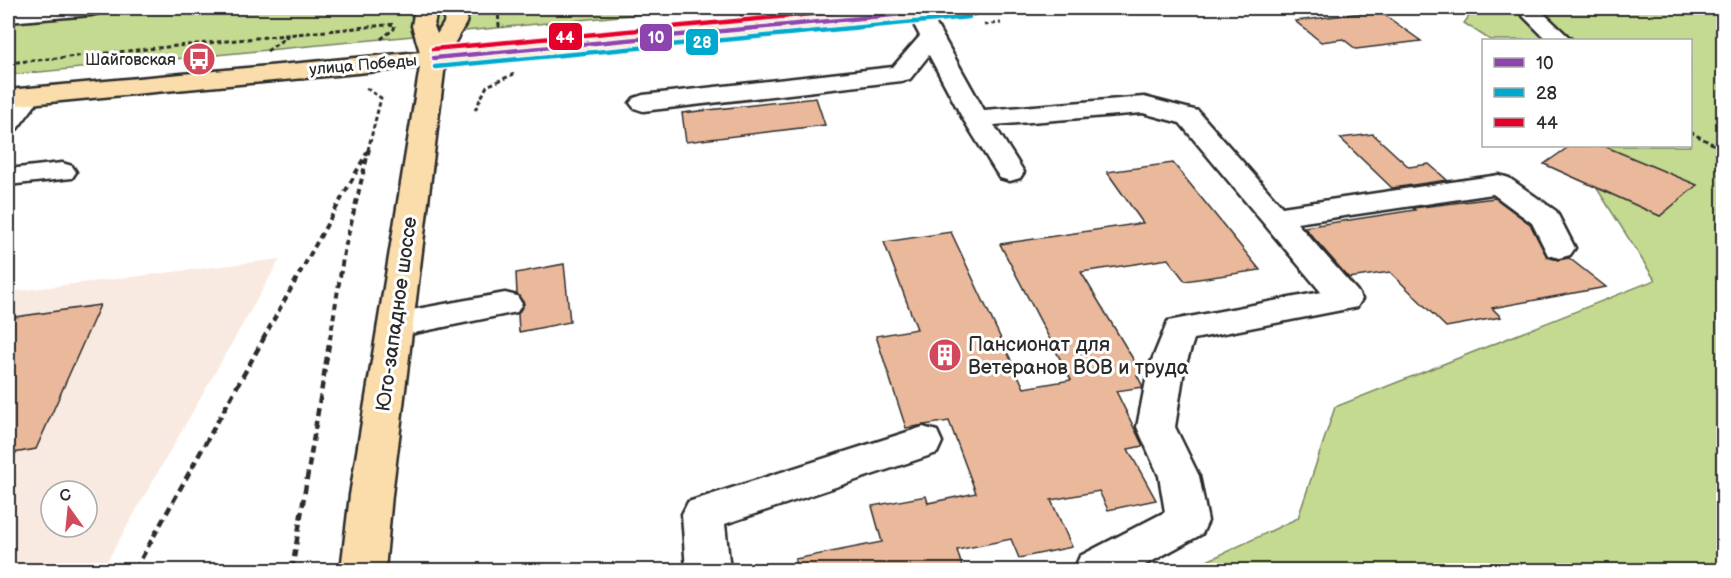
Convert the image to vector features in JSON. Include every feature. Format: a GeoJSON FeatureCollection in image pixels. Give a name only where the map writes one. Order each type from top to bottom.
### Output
{"type":"FeatureCollection","features":[{"type":"Feature","properties":{"kind":"main road"},"geometry":{"type":"LineString","coordinates":[[426,8],[423,26],[434,58]]}},
{"type":"Feature","properties":{"kind":"main road"},"geometry":{"type":"LineString","coordinates":[[434,58],[456,23],[458,8]]}},
{"type":"Feature","properties":{"kind":"main road","name":"улица Победы"},"geometry":{"type":"LineString","coordinates":[[18,97],[969,8]]}},
{"type":"Feature","properties":{"kind":"main road","name":"Юго-западное шоссе"},"geometry":{"type":"LineString","coordinates":[[363,570],[395,325],[434,58]]}},
{"type":"Feature","properties":{"kind":"street"},"geometry":{"type":"LineString","coordinates":[[8,15],[91,8]]}},
{"type":"Feature","properties":{"kind":"street"},"geometry":{"type":"LineString","coordinates":[[749,8],[764,27]]}},
{"type":"Feature","properties":{"kind":"street"},"geometry":{"type":"LineString","coordinates":[[1526,8],[1559,39]]}},
{"type":"Feature","properties":{"kind":"street"},"geometry":{"type":"LineString","coordinates":[[918,12],[976,119],[1010,172]]}},
{"type":"Feature","properties":{"kind":"street"},"geometry":{"type":"LineString","coordinates":[[643,103],[901,74],[932,36]]}},
{"type":"Feature","properties":{"kind":"street"},"geometry":{"type":"LineString","coordinates":[[8,123],[18,97]]}},
{"type":"Feature","properties":{"kind":"street"},"geometry":{"type":"LineString","coordinates":[[976,119],[1144,105],[1189,117],[1345,299],[1180,330],[1166,370],[1156,427],[1179,476],[1187,521],[1096,570]]}},
{"type":"Feature","properties":{"kind":"street"},"geometry":{"type":"LineString","coordinates":[[8,177],[62,172]]}},
{"type":"Feature","properties":{"kind":"street"},"geometry":{"type":"LineString","coordinates":[[1275,217],[1500,184],[1545,218],[1559,248]]}},
{"type":"Feature","properties":{"kind":"street"},"geometry":{"type":"LineString","coordinates":[[395,325],[505,304]]}},
{"type":"Feature","properties":{"kind":"street"},"geometry":{"type":"LineString","coordinates":[[708,570],[703,514],[923,442]]}},
{"type":"Feature","properties":{"kind":"path"},"geometry":{"type":"LineString","coordinates":[[373,45],[394,29],[397,16]]}},
{"type":"Feature","properties":{"kind":"path"},"geometry":{"type":"LineString","coordinates":[[8,63],[395,24]]}},
{"type":"Feature","properties":{"kind":"path"},"geometry":{"type":"LineString","coordinates":[[292,570],[344,252],[381,98],[358,83]]}},
{"type":"Feature","properties":{"kind":"path"},"geometry":{"type":"LineString","coordinates":[[1692,133],[1724,150]]}},
{"type":"Feature","properties":{"kind":"path"},"geometry":{"type":"LineString","coordinates":[[135,570],[371,145]]}},
{"type":"Feature","properties":{"kind":"shaded area"},"geometry":{"type":"Polygon","coordinates":[[[280,259],[102,570],[8,570],[8,292],[280,259]]]}},
{"type":"Feature","properties":{"kind":"green space"},"geometry":{"type":"Polygon","coordinates":[[[150,8],[703,8],[8,75],[8,21],[150,8]]]}},
{"type":"Feature","properties":{"kind":"green space"},"geometry":{"type":"Polygon","coordinates":[[[1475,8],[1723,8],[1723,570],[1188,570],[1298,518],[1335,407],[1655,280],[1582,165],[1591,147],[1692,147],[1692,39],[1488,39],[1464,23],[1475,8]]]}},
{"type":"Feature","properties":{"kind":"building"},"geometry":{"type":"Polygon","coordinates":[[[1379,11],[1421,41],[1356,49],[1343,39],[1321,42],[1295,21],[1379,11]]]}},
{"type":"Feature","properties":{"kind":"building"},"geometry":{"type":"Polygon","coordinates":[[[816,98],[825,125],[686,142],[682,113],[816,98]]]}},
{"type":"Feature","properties":{"kind":"building"},"geometry":{"type":"Polygon","coordinates":[[[1373,134],[1409,167],[1429,164],[1447,180],[1392,188],[1340,138],[1373,134]]]}},
{"type":"Feature","properties":{"kind":"building"},"geometry":{"type":"Polygon","coordinates":[[[1569,147],[1606,147],[1697,185],[1660,216],[1544,164],[1569,147]]]}},
{"type":"Feature","properties":{"kind":"building","name":"Пансионат для Ветеранов ВОВ и труда"},"geometry":{"type":"Polygon","coordinates":[[[1173,163],[1260,270],[1185,281],[1168,259],[1081,272],[1142,374],[1137,375],[1143,387],[1116,391],[1143,446],[1128,449],[1156,500],[1108,510],[1099,491],[1051,500],[1072,547],[1019,558],[1011,539],[957,550],[963,570],[796,570],[795,559],[882,542],[872,506],[926,496],[928,503],[976,493],[949,421],[906,428],[876,336],[917,329],[884,242],[951,232],[1024,388],[1071,380],[1000,244],[1143,223],[1107,172],[1173,163]]]}},
{"type":"Feature","properties":{"kind":"building"},"geometry":{"type":"Polygon","coordinates":[[[1495,198],[1530,224],[1547,257],[1558,260],[1569,258],[1606,287],[1492,308],[1501,317],[1446,327],[1390,272],[1349,278],[1304,227],[1415,210],[1413,208],[1495,198]]]}},
{"type":"Feature","properties":{"kind":"building"},"geometry":{"type":"Polygon","coordinates":[[[564,264],[570,322],[519,332],[518,314],[524,303],[517,294],[516,273],[564,264]]]}},
{"type":"Feature","properties":{"kind":"building"},"geometry":{"type":"Polygon","coordinates":[[[100,305],[36,449],[8,454],[8,318],[100,305]]]}},
{"type":"Feature","properties":{"kind":"transit line","name":"44"},"geometry":{"type":"LineString","coordinates":[[433,49],[877,8]]}},
{"type":"Feature","properties":{"kind":"transit line","name":"10"},"geometry":{"type":"LineString","coordinates":[[434,58],[968,8]]}},
{"type":"Feature","properties":{"kind":"transit line","name":"28"},"geometry":{"type":"LineString","coordinates":[[435,67],[969,17]]}},
{"type":"Feature","properties":{"kind":"place","name":"Шайговская"},"geometry":{"type":"Point","coordinates":[199,59]}},
{"type":"Feature","properties":{"kind":"place","name":"Пансионат для Ветеранов ВОВ и труда"},"geometry":{"type":"Point","coordinates":[945,355]}}]}
